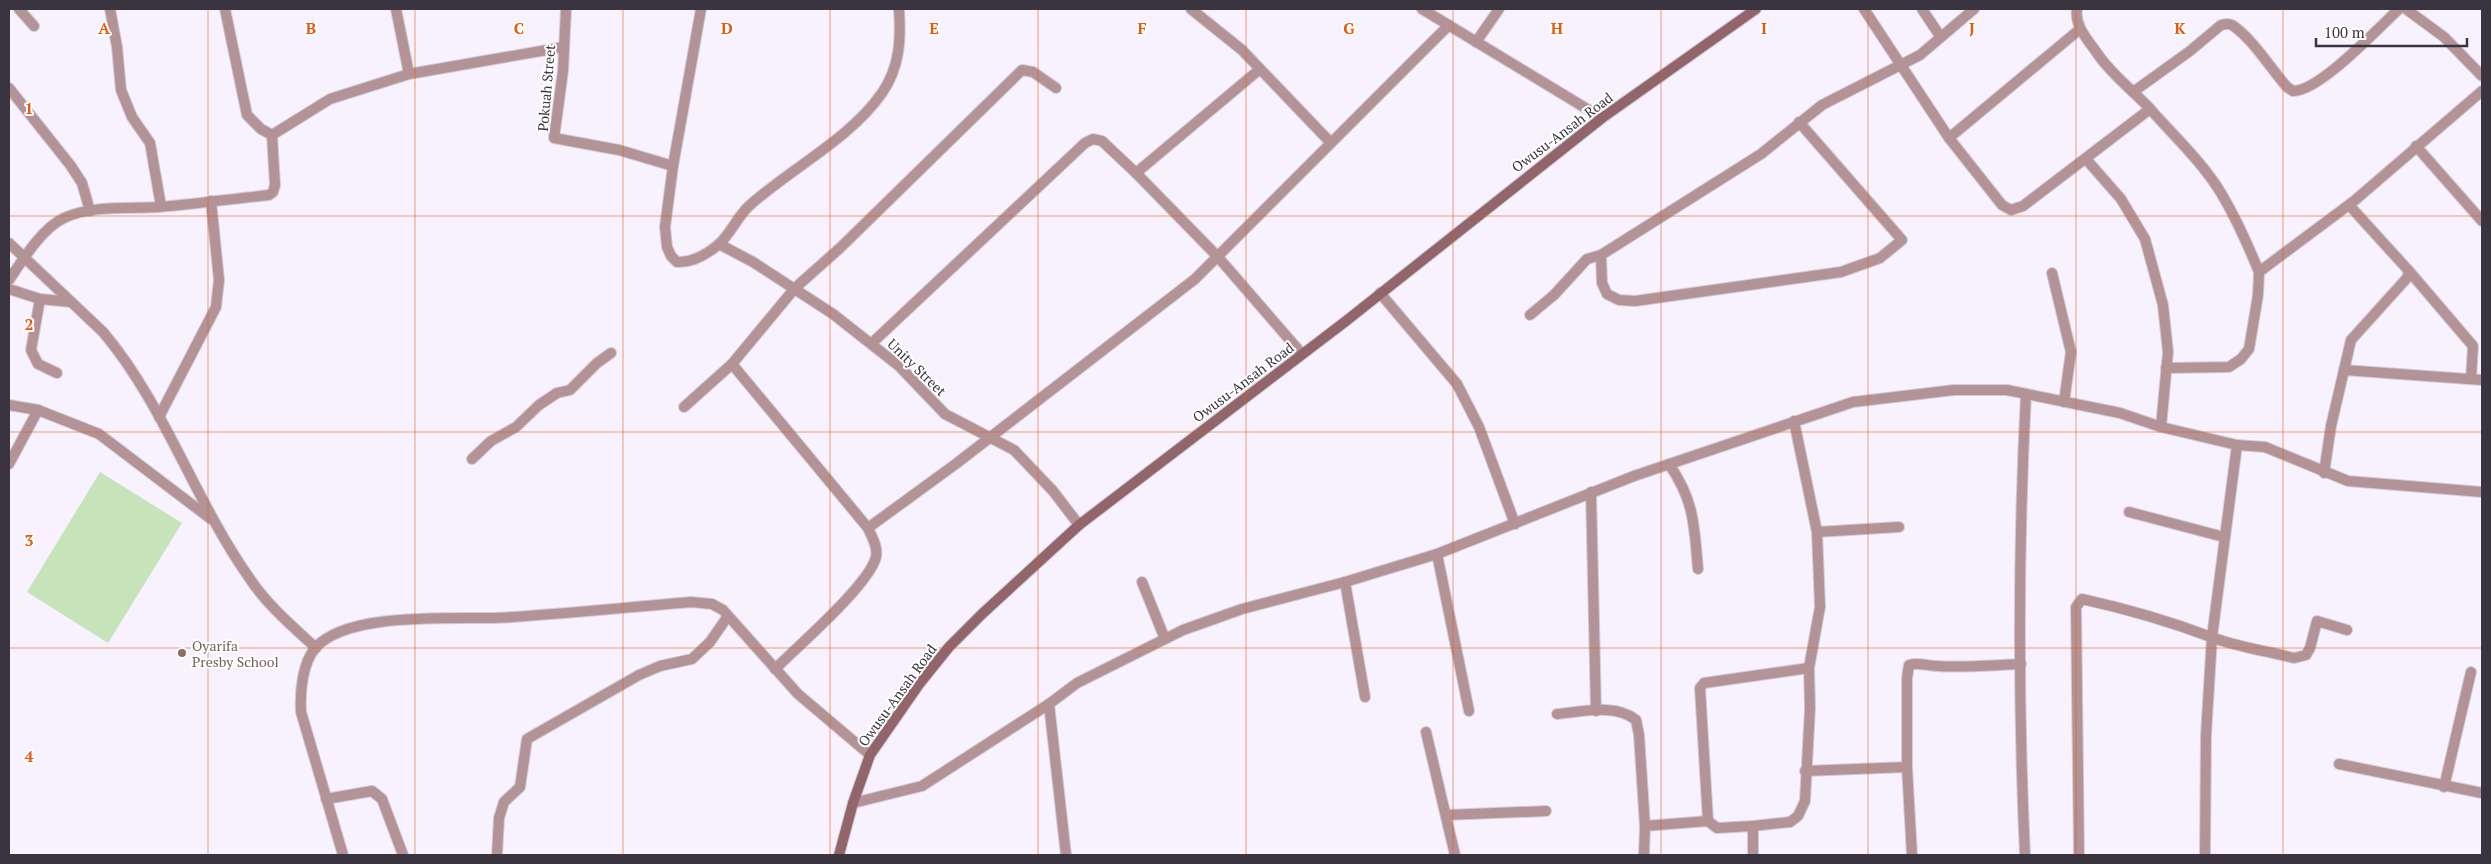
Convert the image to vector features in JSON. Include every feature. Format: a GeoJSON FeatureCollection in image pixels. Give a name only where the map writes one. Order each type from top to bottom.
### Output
{"type":"FeatureCollection","features":[{"type":"Feature","properties":{"kind":"street"},"geometry":{"type":"LineString","coordinates":[[19,9],[34,26]]}},
{"type":"Feature","properties":{"kind":"street"},"geometry":{"type":"LineString","coordinates":[[110,9],[118,46],[121,90],[132,117],[150,143],[161,206]]}},
{"type":"Feature","properties":{"kind":"street"},"geometry":{"type":"LineString","coordinates":[[225,9],[247,115],[261,130],[272,135]]}},
{"type":"Feature","properties":{"kind":"street"},"geometry":{"type":"LineString","coordinates":[[396,9],[409,74]]}},
{"type":"Feature","properties":{"kind":"street","name":"Pokuah Street"},"geometry":{"type":"LineString","coordinates":[[566,9],[564,47],[554,138],[619,150],[673,166]]}},
{"type":"Feature","properties":{"kind":"street"},"geometry":{"type":"LineString","coordinates":[[701,9],[673,166],[665,227],[671,256],[677,262],[689,262],[720,244],[748,207],[860,118],[882,93],[893,73],[900,49],[899,9]]}},
{"type":"Feature","properties":{"kind":"street"},"geometry":{"type":"LineString","coordinates":[[1191,9],[1223,34],[1260,69],[1330,142]]}},
{"type":"Feature","properties":{"kind":"street"},"geometry":{"type":"LineString","coordinates":[[1422,9],[1602,118]]}},
{"type":"Feature","properties":{"kind":"street"},"geometry":{"type":"LineString","coordinates":[[1443,9],[1445,23]]}},
{"type":"Feature","properties":{"kind":"street"},"geometry":{"type":"LineString","coordinates":[[1476,42],[1499,9]]}},
{"type":"Feature","properties":{"kind":"street","name":"Owusu-Ansah Road"},"geometry":{"type":"LineString","coordinates":[[839,855],[853,803],[870,755],[915,690],[949,647],[1079,525],[1302,354],[1602,118],[1756,9]]}},
{"type":"Feature","properties":{"kind":"street"},"geometry":{"type":"LineString","coordinates":[[1864,9],[1949,138],[2002,205],[2011,210],[2023,206],[2150,109]]}},
{"type":"Feature","properties":{"kind":"street"},"geometry":{"type":"LineString","coordinates":[[1922,9],[1940,36]]}},
{"type":"Feature","properties":{"kind":"street"},"geometry":{"type":"LineString","coordinates":[[1530,315],[1554,295],[1587,259],[1601,255],[1761,154],[1822,105],[1920,55],[1974,9]]}},
{"type":"Feature","properties":{"kind":"street"},"geometry":{"type":"LineString","coordinates":[[2077,9],[2077,20],[2080,28],[2111,71],[2122,84],[2150,109],[2220,192],[2237,222],[2259,272],[2258,295],[2249,349],[2241,360],[2229,367],[2166,368]]}},
{"type":"Feature","properties":{"kind":"street"},"geometry":{"type":"LineString","coordinates":[[2133,92],[2226,23],[2231,24],[2248,41],[2287,87],[2293,91],[2307,89],[2339,65],[2399,9]]}},
{"type":"Feature","properties":{"kind":"street"},"geometry":{"type":"LineString","coordinates":[[2406,9],[2444,37],[2482,76]]}},
{"type":"Feature","properties":{"kind":"street"},"geometry":{"type":"LineString","coordinates":[[868,528],[1194,279],[1218,257],[1445,23]]}},
{"type":"Feature","properties":{"kind":"street"},"geometry":{"type":"LineString","coordinates":[[1949,138],[2080,28]]}},
{"type":"Feature","properties":{"kind":"street"},"geometry":{"type":"LineString","coordinates":[[272,135],[330,99],[409,74],[564,47]]}},
{"type":"Feature","properties":{"kind":"street"},"geometry":{"type":"LineString","coordinates":[[1136,173],[1260,69]]}},
{"type":"Feature","properties":{"kind":"street"},"geometry":{"type":"LineString","coordinates":[[684,407],[732,364],[795,288],[840,248],[1022,70],[1032,72],[1056,88]]}},
{"type":"Feature","properties":{"kind":"street"},"geometry":{"type":"LineString","coordinates":[[9,88],[72,166],[82,183],[90,210]]}},
{"type":"Feature","properties":{"kind":"street"},"geometry":{"type":"LineString","coordinates":[[2259,272],[2349,205],[2482,91]]}},
{"type":"Feature","properties":{"kind":"street"},"geometry":{"type":"LineString","coordinates":[[1601,255],[1602,283],[1607,294],[1619,300],[1635,301],[1841,272],[1880,258],[1902,240],[1799,122]]}},
{"type":"Feature","properties":{"kind":"street"},"geometry":{"type":"LineString","coordinates":[[9,280],[24,257],[51,227],[64,218],[90,210],[161,206],[269,195],[273,192],[275,185],[272,135]]}},
{"type":"Feature","properties":{"kind":"street"},"geometry":{"type":"LineString","coordinates":[[872,343],[1089,140],[1102,141],[1136,173],[1218,257],[1302,354]]}},
{"type":"Feature","properties":{"kind":"street"},"geometry":{"type":"LineString","coordinates":[[2416,146],[2482,221]]}},
{"type":"Feature","properties":{"kind":"street"},"geometry":{"type":"LineString","coordinates":[[2086,159],[2121,199],[2145,239],[2163,305],[2168,352],[2161,427]]}},
{"type":"Feature","properties":{"kind":"street"},"geometry":{"type":"LineString","coordinates":[[159,417],[216,307],[219,280],[211,201]]}},
{"type":"Feature","properties":{"kind":"street"},"geometry":{"type":"LineString","coordinates":[[2349,205],[2473,346],[2471,379]]}},
{"type":"Feature","properties":{"kind":"street"},"geometry":{"type":"LineString","coordinates":[[9,243],[116,347],[159,417],[214,521],[261,594],[316,648]]}},
{"type":"Feature","properties":{"kind":"street","name":"Unity Street"},"geometry":{"type":"LineString","coordinates":[[720,244],[795,288],[872,343],[899,366],[945,414],[1014,450],[1053,491],[1079,525]]}},
{"type":"Feature","properties":{"kind":"street"},"geometry":{"type":"LineString","coordinates":[[2324,473],[2331,426],[2351,340],[2407,278],[2409,271]]}},
{"type":"Feature","properties":{"kind":"street"},"geometry":{"type":"LineString","coordinates":[[2052,273],[2071,352],[2064,402]]}},
{"type":"Feature","properties":{"kind":"street"},"geometry":{"type":"LineString","coordinates":[[9,289],[40,298],[71,302]]}},
{"type":"Feature","properties":{"kind":"street"},"geometry":{"type":"LineString","coordinates":[[1380,293],[1457,384],[1479,427],[1515,524]]}},
{"type":"Feature","properties":{"kind":"street"},"geometry":{"type":"LineString","coordinates":[[40,298],[31,350],[32,356],[38,364],[57,373]]}},
{"type":"Feature","properties":{"kind":"street"},"geometry":{"type":"LineString","coordinates":[[472,458],[491,441],[516,427],[538,405],[556,393],[570,390],[597,363],[611,353]]}},
{"type":"Feature","properties":{"kind":"street"},"geometry":{"type":"LineString","coordinates":[[732,364],[868,528],[877,548],[872,565],[853,592],[775,669]]}},
{"type":"Feature","properties":{"kind":"street"},"geometry":{"type":"LineString","coordinates":[[2344,370],[2482,380]]}},
{"type":"Feature","properties":{"kind":"street"},"geometry":{"type":"LineString","coordinates":[[853,803],[922,786],[1050,704],[1077,683],[1164,639],[1242,609],[1345,582],[1437,554],[1592,492],[1853,402],[1954,390],[2007,390],[2120,414],[2161,427],[2237,445],[2265,447],[2324,473],[2348,480],[2482,492]]}},
{"type":"Feature","properties":{"kind":"street"},"geometry":{"type":"LineString","coordinates":[[2025,855],[2021,664],[2021,485],[2026,394]]}},
{"type":"Feature","properties":{"kind":"street"},"geometry":{"type":"LineString","coordinates":[[9,405],[38,410],[98,434],[214,521]]}},
{"type":"Feature","properties":{"kind":"street"},"geometry":{"type":"LineString","coordinates":[[9,464],[38,410]]}},
{"type":"Feature","properties":{"kind":"street"},"geometry":{"type":"LineString","coordinates":[[1645,826],[1708,821],[1717,828],[1790,822],[1798,816],[1805,801],[1805,771],[1810,708],[1809,668],[1820,607],[1816,532],[1794,421]]}},
{"type":"Feature","properties":{"kind":"street"},"geometry":{"type":"LineString","coordinates":[[2205,855],[2206,735],[2212,637],[2224,537],[2234,482],[2237,445]]}},
{"type":"Feature","properties":{"kind":"street"},"geometry":{"type":"LineString","coordinates":[[1669,464],[1684,488],[1693,510],[1698,569]]}},
{"type":"Feature","properties":{"kind":"street"},"geometry":{"type":"LineString","coordinates":[[1592,492],[1596,711]]}},
{"type":"Feature","properties":{"kind":"street"},"geometry":{"type":"LineString","coordinates":[[2128,512],[2224,537]]}},
{"type":"Feature","properties":{"kind":"street"},"geometry":{"type":"LineString","coordinates":[[1816,532],[1899,527]]}},
{"type":"Feature","properties":{"kind":"street"},"geometry":{"type":"LineString","coordinates":[[1437,554],[1468,712]]}},
{"type":"Feature","properties":{"kind":"street"},"geometry":{"type":"LineString","coordinates":[[1142,582],[1164,639]]}},
{"type":"Feature","properties":{"kind":"street"},"geometry":{"type":"LineString","coordinates":[[1345,582],[1365,697]]}},
{"type":"Feature","properties":{"kind":"street"},"geometry":{"type":"LineString","coordinates":[[2078,855],[2076,607],[2082,599],[2126,609],[2186,626],[2212,637],[2294,658],[2306,655],[2310,648],[2317,621],[2347,630]]}},
{"type":"Feature","properties":{"kind":"street"},"geometry":{"type":"LineString","coordinates":[[342,855],[301,712],[300,693],[303,674],[316,648],[333,635],[360,626],[408,619],[506,618],[703,602],[712,604],[728,616],[775,669],[817,711],[870,755]]}},
{"type":"Feature","properties":{"kind":"street"},"geometry":{"type":"LineString","coordinates":[[497,855],[499,818],[504,802],[520,787],[527,739],[639,675],[660,666],[692,659],[706,647],[728,616]]}},
{"type":"Feature","properties":{"kind":"street"},"geometry":{"type":"LineString","coordinates":[[1912,855],[1907,767],[1907,678],[1909,664],[1968,666],[2021,664]]}},
{"type":"Feature","properties":{"kind":"street"},"geometry":{"type":"LineString","coordinates":[[1708,821],[1700,688],[1704,683],[1809,668]]}},
{"type":"Feature","properties":{"kind":"street"},"geometry":{"type":"LineString","coordinates":[[2444,787],[2471,672]]}},
{"type":"Feature","properties":{"kind":"street"},"geometry":{"type":"LineString","coordinates":[[1050,704],[1066,855]]}},
{"type":"Feature","properties":{"kind":"street"},"geometry":{"type":"LineString","coordinates":[[1557,714],[1621,711],[1636,720],[1639,735],[1645,826],[1644,855]]}},
{"type":"Feature","properties":{"kind":"street"},"geometry":{"type":"LineString","coordinates":[[1426,732],[1456,855]]}},
{"type":"Feature","properties":{"kind":"street"},"geometry":{"type":"LineString","coordinates":[[2339,764],[2444,787],[2482,793]]}},
{"type":"Feature","properties":{"kind":"street"},"geometry":{"type":"LineString","coordinates":[[1805,771],[1907,767]]}},
{"type":"Feature","properties":{"kind":"street"},"geometry":{"type":"LineString","coordinates":[[326,799],[372,791],[377,793],[382,800],[403,855]]}},
{"type":"Feature","properties":{"kind":"street"},"geometry":{"type":"LineString","coordinates":[[1446,815],[1546,811]]}},
{"type":"Feature","properties":{"kind":"street"},"geometry":{"type":"LineString","coordinates":[[1753,826],[1753,855]]}},
{"type":"Feature","properties":{"kind":"green space"},"geometry":{"type":"Polygon","coordinates":[[[100,472],[182,523],[108,643],[27,592],[100,472]]]}},
{"type":"Feature","properties":{"kind":"place","name":"Oyarifa Presby School"},"geometry":{"type":"Point","coordinates":[182,653]}}]}
